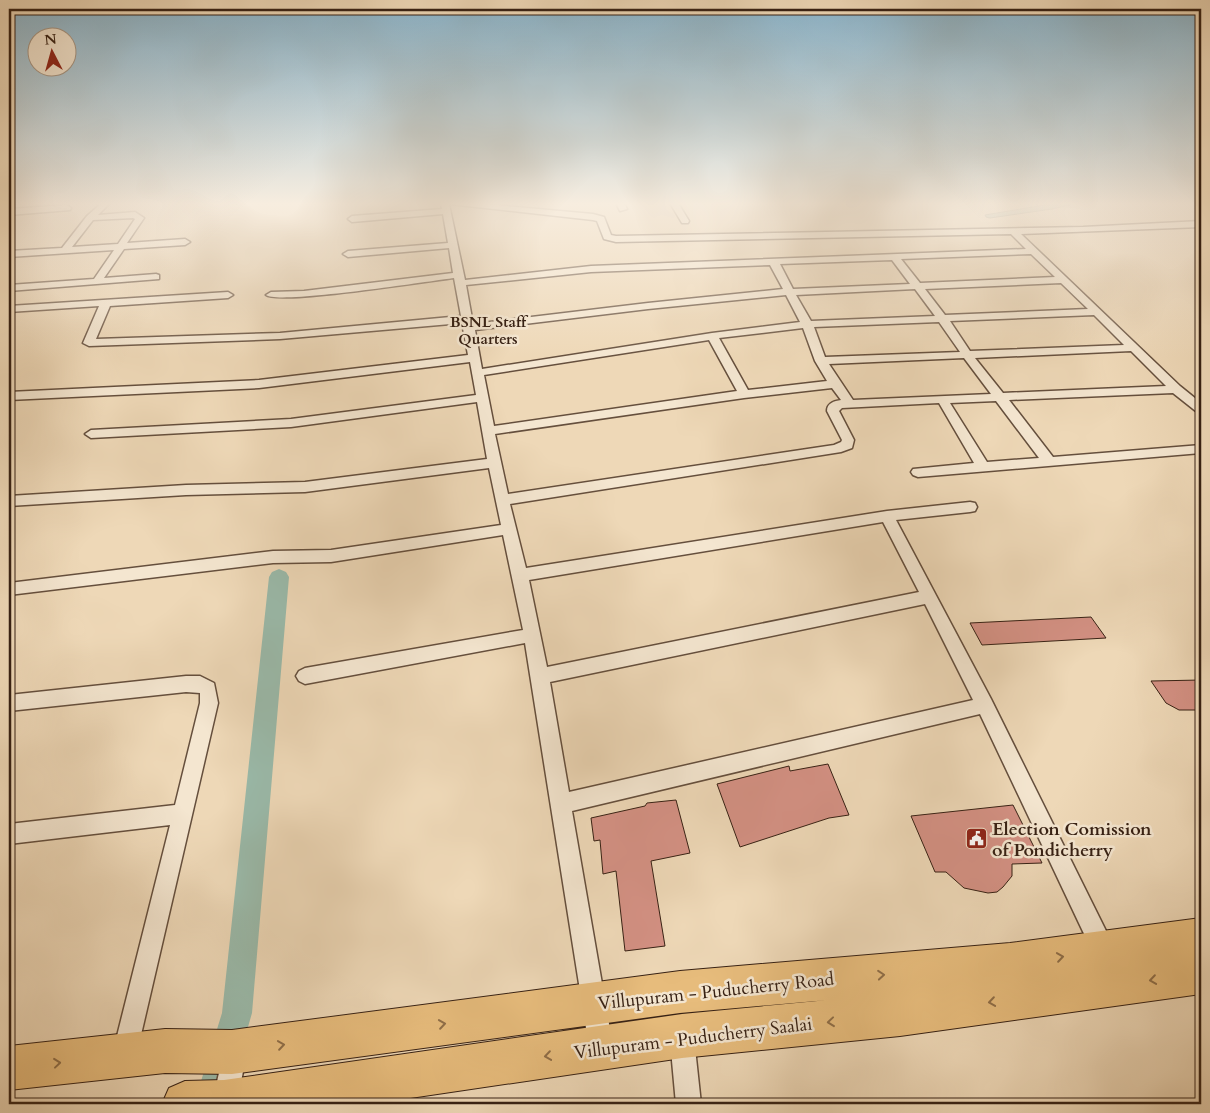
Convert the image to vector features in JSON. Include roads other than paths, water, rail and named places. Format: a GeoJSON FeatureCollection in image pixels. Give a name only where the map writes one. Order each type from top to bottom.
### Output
{"type":"FeatureCollection","features":[{"type":"Feature","properties":{"kind":"highway","name":"Villupuram - Puducherry Road"},"geometry":{"type":"LineString","coordinates":[[233,1052],[680,992],[1031,979],[1104,951],[1201,938]]}},
{"type":"Feature","properties":{"kind":"highway","name":"Villupuram - Puducherry Saalai"},"geometry":{"type":"LineString","coordinates":[[214,1104],[682,1036],[900,1015],[1031,979],[1201,973]]}},
{"type":"Feature","properties":{"kind":"highway"},"geometry":{"type":"LineString","coordinates":[[9,1068],[144,1054],[233,1052]]}},
{"type":"Feature","properties":{"kind":"street"},"geometry":{"type":"LineString","coordinates":[[98,281],[115,255]]}},
{"type":"Feature","properties":{"kind":"street"},"geometry":{"type":"LineString","coordinates":[[454,255],[475,366],[540,676],[601,1048]]}},
{"type":"Feature","properties":{"kind":"street"},"geometry":{"type":"LineString","coordinates":[[271,295],[304,294],[591,269],[924,255]]}},
{"type":"Feature","properties":{"kind":"street"},"geometry":{"type":"LineString","coordinates":[[1038,255],[1176,389],[1201,409]]}},
{"type":"Feature","properties":{"kind":"street"},"geometry":{"type":"LineString","coordinates":[[894,256],[1049,461]]}},
{"type":"Feature","properties":{"kind":"street"},"geometry":{"type":"LineString","coordinates":[[773,261],[788,292],[807,324],[821,361],[850,404]]}},
{"type":"Feature","properties":{"kind":"street"},"geometry":{"type":"LineString","coordinates":[[9,288],[156,277]]}},
{"type":"Feature","properties":{"kind":"street"},"geometry":{"type":"LineString","coordinates":[[106,303],[89,343],[280,336],[467,323],[788,292],[1064,280]]}},
{"type":"Feature","properties":{"kind":"street"},"geometry":{"type":"LineString","coordinates":[[9,309],[228,294]]}},
{"type":"Feature","properties":{"kind":"street"},"geometry":{"type":"LineString","coordinates":[[9,396],[227,386],[299,380],[336,374],[475,366],[807,324],[1097,312]]}},
{"type":"Feature","properties":{"kind":"street"},"geometry":{"type":"LineString","coordinates":[[712,336],[744,394]]}},
{"type":"Feature","properties":{"kind":"street"},"geometry":{"type":"LineString","coordinates":[[821,361],[1134,348]]}},
{"type":"Feature","properties":{"kind":"street"},"geometry":{"type":"LineString","coordinates":[[489,431],[744,394],[835,384]]}},
{"type":"Feature","properties":{"kind":"street"},"geometry":{"type":"LineString","coordinates":[[503,500],[836,449],[847,445],[848,440],[833,411],[833,407],[850,404],[1176,389]]}},
{"type":"Feature","properties":{"kind":"street"},"geometry":{"type":"LineString","coordinates":[[91,434],[291,423],[482,398]]}},
{"type":"Feature","properties":{"kind":"street"},"geometry":{"type":"LineString","coordinates":[[942,399],[983,466]]}},
{"type":"Feature","properties":{"kind":"street"},"geometry":{"type":"LineString","coordinates":[[918,472],[1201,449]]}},
{"type":"Feature","properties":{"kind":"street"},"geometry":{"type":"LineString","coordinates":[[9,501],[186,490],[305,487],[495,463]]}},
{"type":"Feature","properties":{"kind":"street"},"geometry":{"type":"LineString","coordinates":[[520,575],[887,516],[970,507]]}},
{"type":"Feature","properties":{"kind":"street"},"geometry":{"type":"LineString","coordinates":[[887,516],[927,597],[985,705],[1104,951]]}},
{"type":"Feature","properties":{"kind":"street"},"geometry":{"type":"LineString","coordinates":[[9,589],[273,557],[331,556],[510,529]]}},
{"type":"Feature","properties":{"kind":"street"},"geometry":{"type":"LineString","coordinates":[[540,676],[927,597]]}},
{"type":"Feature","properties":{"kind":"street"},"geometry":{"type":"LineString","coordinates":[[305,676],[532,635]]}},
{"type":"Feature","properties":{"kind":"street"},"geometry":{"type":"LineString","coordinates":[[9,703],[186,684],[200,684],[208,689],[209,703],[183,814],[144,1054]]}},
{"type":"Feature","properties":{"kind":"street"},"geometry":{"type":"LineString","coordinates":[[560,804],[985,705]]}},
{"type":"Feature","properties":{"kind":"street"},"geometry":{"type":"LineString","coordinates":[[9,834],[183,814]]}},
{"type":"Feature","properties":{"kind":"street"},"geometry":{"type":"LineString","coordinates":[[680,992],[682,1036],[689,1104]]}},
{"type":"Feature","properties":{"kind":"street"},"geometry":{"type":"LineString","coordinates":[[214,1104],[233,1052]]}},
{"type":"Feature","properties":{"kind":"waterway"},"geometry":{"type":"LineString","coordinates":[[210,1104],[237,1013],[279,577]]}},
{"type":"Feature","properties":{"kind":"place","name":"Election Comission of Pondicherry"},"geometry":{"type":"Point","coordinates":[976,839]}},
{"type":"Feature","properties":{"kind":"district","name":"BSNL Staff Quarters"},"geometry":{"type":"Point","coordinates":[488,330]}}]}
